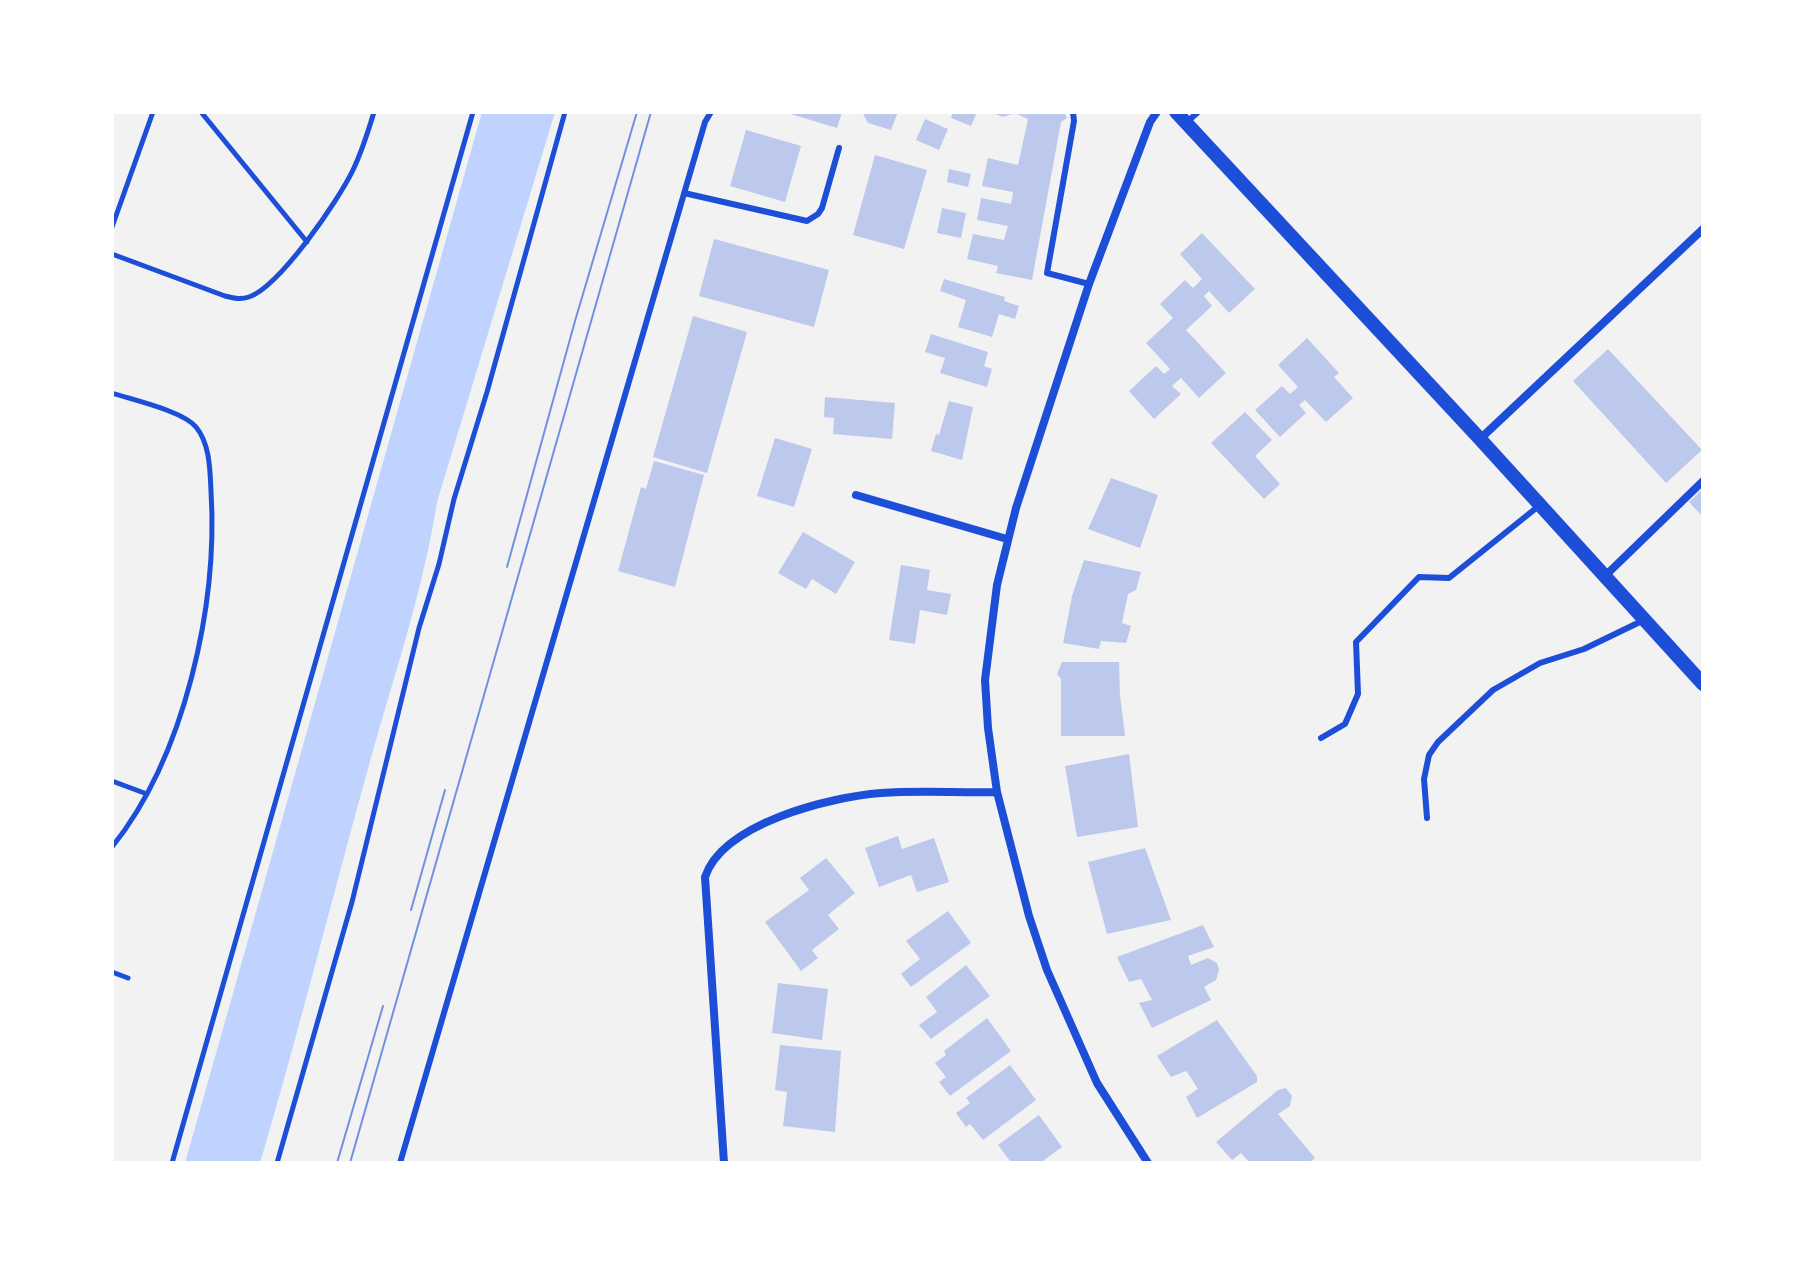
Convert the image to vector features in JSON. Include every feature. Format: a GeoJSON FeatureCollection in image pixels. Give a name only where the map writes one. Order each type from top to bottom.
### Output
{"type":"FeatureCollection","features":[{"type":"Feature","properties":{"kind":"street"},"geometry":{"type":"LineString","coordinates":[[1148,1163],[1097,1083],[1047,970],[1029,916],[997,792],[985,680],[997,585],[1007,539],[1089,284],[1150,122],[1157,112]]}},
{"type":"Feature","properties":{"kind":"street"},"geometry":{"type":"LineString","coordinates":[[1187,115],[1703,684]]}},
{"type":"Feature","properties":{"kind":"street"},"geometry":{"type":"LineString","coordinates":[[1480,439],[1703,229]]}},
{"type":"Feature","properties":{"kind":"street"},"geometry":{"type":"LineString","coordinates":[[1605,576],[1703,481]]}},
{"type":"Feature","properties":{"kind":"street"},"geometry":{"type":"LineString","coordinates":[[856,495],[1007,539]]}},
{"type":"Feature","properties":{"kind":"street"},"geometry":{"type":"LineString","coordinates":[[724,1163],[705,877],[708,867],[737,839],[792,812],[879,793],[997,792]]}},
{"type":"Feature","properties":{"kind":"lane"},"geometry":{"type":"LineString","coordinates":[[400,1163],[705,122],[711,112]]}},
{"type":"Feature","properties":{"kind":"lane"},"geometry":{"type":"LineString","coordinates":[[1073,112],[1047,273],[1089,284]]}},
{"type":"Feature","properties":{"kind":"lane"},"geometry":{"type":"LineString","coordinates":[[684,193],[807,221],[822,208],[839,148]]}},
{"type":"Feature","properties":{"kind":"lane"},"geometry":{"type":"LineString","coordinates":[[1321,738],[1345,724],[1358,694],[1356,642],[1419,577],[1449,578],[1540,505]]}},
{"type":"Feature","properties":{"kind":"lane"},"geometry":{"type":"LineString","coordinates":[[1427,818],[1424,779],[1429,755],[1438,742],[1493,690],[1540,663],[1584,649],[1644,620]]}},
{"type":"Feature","properties":{"kind":"path"},"geometry":{"type":"LineString","coordinates":[[112,227],[153,112]]}},
{"type":"Feature","properties":{"kind":"path"},"geometry":{"type":"LineString","coordinates":[[201,112],[307,242]]}},
{"type":"Feature","properties":{"kind":"path"},"geometry":{"type":"LineString","coordinates":[[112,254],[237,299],[250,297],[263,289],[307,242],[334,204],[353,170],[374,112]]}},
{"type":"Feature","properties":{"kind":"path"},"geometry":{"type":"LineString","coordinates":[[172,1163],[473,112]]}},
{"type":"Feature","properties":{"kind":"path"},"geometry":{"type":"LineString","coordinates":[[277,1163],[352,902],[454,499],[565,112]]}},
{"type":"Feature","properties":{"kind":"path"},"geometry":{"type":"LineString","coordinates":[[112,393],[176,415],[194,425],[202,437],[209,461],[212,514],[211,574],[202,633],[181,710],[147,794],[112,847]]}},
{"type":"Feature","properties":{"kind":"path"},"geometry":{"type":"LineString","coordinates":[[112,781],[147,794]]}},
{"type":"Feature","properties":{"kind":"path"},"geometry":{"type":"LineString","coordinates":[[112,972],[128,978]]}},
{"type":"Feature","properties":{"kind":"water"},"geometry":{"type":"Polygon","coordinates":[[[482,112],[555,112],[437,502],[416,602],[260,1163],[185,1163],[482,112]]]}},
{"type":"Feature","properties":{"kind":"building"},"geometry":{"type":"Polygon","coordinates":[[[784,112],[842,112],[837,128],[784,112]]]}},
{"type":"Feature","properties":{"kind":"building"},"geometry":{"type":"Polygon","coordinates":[[[862,112],[898,112],[891,130],[868,123],[862,112]]]}},
{"type":"Feature","properties":{"kind":"building"},"geometry":{"type":"Polygon","coordinates":[[[953,112],[977,112],[971,126],[951,118],[953,112]]]}},
{"type":"Feature","properties":{"kind":"building"},"geometry":{"type":"Polygon","coordinates":[[[990,112],[1064,112],[1067,118],[1061,122],[1032,280],[996,273],[998,266],[967,259],[973,234],[1004,240],[1008,226],[977,220],[981,198],[1011,204],[1013,192],[982,186],[988,158],[1018,165],[1028,119],[1015,113],[1003,117],[990,112]]]}},
{"type":"Feature","properties":{"kind":"building"},"geometry":{"type":"Polygon","coordinates":[[[925,119],[948,129],[939,150],[916,140],[925,119]]]}},
{"type":"Feature","properties":{"kind":"building"},"geometry":{"type":"Polygon","coordinates":[[[746,130],[801,146],[785,202],[730,186],[746,130]]]}},
{"type":"Feature","properties":{"kind":"building"},"geometry":{"type":"Polygon","coordinates":[[[875,155],[927,170],[904,249],[853,235],[875,155]]]}},
{"type":"Feature","properties":{"kind":"building"},"geometry":{"type":"Polygon","coordinates":[[[949,169],[971,174],[968,187],[947,182],[949,169]]]}},
{"type":"Feature","properties":{"kind":"building"},"geometry":{"type":"Polygon","coordinates":[[[942,208],[966,213],[961,238],[937,233],[942,208]]]}},
{"type":"Feature","properties":{"kind":"building"},"geometry":{"type":"Polygon","coordinates":[[[1202,233],[1255,289],[1229,313],[1209,291],[1204,296],[1212,306],[1186,330],[1226,373],[1199,398],[1181,378],[1172,386],[1181,394],[1154,419],[1129,391],[1156,366],[1164,374],[1170,369],[1146,343],[1173,318],[1160,304],[1185,280],[1193,288],[1202,279],[1180,254],[1202,233]]]}},
{"type":"Feature","properties":{"kind":"building"},"geometry":{"type":"Polygon","coordinates":[[[714,239],[829,270],[814,327],[699,296],[714,239]]]}},
{"type":"Feature","properties":{"kind":"building"},"geometry":{"type":"Polygon","coordinates":[[[944,279],[1005,297],[1004,301],[1019,306],[1015,319],[999,314],[992,337],[958,327],[966,300],[940,291],[944,279]]]}},
{"type":"Feature","properties":{"kind":"building"},"geometry":{"type":"Polygon","coordinates":[[[693,316],[747,332],[707,473],[653,457],[693,316]]]}},
{"type":"Feature","properties":{"kind":"building"},"geometry":{"type":"Polygon","coordinates":[[[931,334],[988,352],[984,366],[992,369],[987,387],[940,373],[945,358],[925,352],[931,334]]]}},
{"type":"Feature","properties":{"kind":"building"},"geometry":{"type":"Polygon","coordinates":[[[1307,338],[1339,373],[1334,377],[1353,398],[1326,422],[1305,400],[1299,405],[1306,413],[1280,437],[1255,410],[1282,386],[1290,394],[1298,387],[1278,365],[1307,338]]]}},
{"type":"Feature","properties":{"kind":"building"},"geometry":{"type":"Polygon","coordinates":[[[1608,349],[1702,450],[1666,483],[1573,381],[1608,349]]]}},
{"type":"Feature","properties":{"kind":"building"},"geometry":{"type":"Polygon","coordinates":[[[825,397],[895,403],[892,439],[833,434],[834,418],[824,417],[825,397]]]}},
{"type":"Feature","properties":{"kind":"building"},"geometry":{"type":"Polygon","coordinates":[[[949,401],[973,407],[962,460],[931,451],[949,401]]]}},
{"type":"Feature","properties":{"kind":"building"},"geometry":{"type":"Polygon","coordinates":[[[1245,412],[1272,440],[1255,456],[1280,484],[1264,499],[1211,443],[1245,412]]]}},
{"type":"Feature","properties":{"kind":"building"},"geometry":{"type":"Polygon","coordinates":[[[775,438],[812,449],[794,507],[757,496],[775,438]]]}},
{"type":"Feature","properties":{"kind":"building"},"geometry":{"type":"Polygon","coordinates":[[[654,461],[704,475],[675,587],[618,571],[641,487],[646,489],[654,461]]]}},
{"type":"Feature","properties":{"kind":"building"},"geometry":{"type":"Polygon","coordinates":[[[1111,478],[1158,495],[1140,548],[1088,529],[1111,478]]]}},
{"type":"Feature","properties":{"kind":"building"},"geometry":{"type":"Polygon","coordinates":[[[1703,489],[1703,517],[1689,502],[1703,489]]]}},
{"type":"Feature","properties":{"kind":"building"},"geometry":{"type":"Polygon","coordinates":[[[803,532],[855,562],[836,594],[812,579],[806,589],[778,573],[803,532]]]}},
{"type":"Feature","properties":{"kind":"building"},"geometry":{"type":"Polygon","coordinates":[[[1084,560],[1141,572],[1136,590],[1128,594],[1122,623],[1131,626],[1126,643],[1101,641],[1099,649],[1063,643],[1072,596],[1084,560]]]}},
{"type":"Feature","properties":{"kind":"building"},"geometry":{"type":"Polygon","coordinates":[[[901,565],[930,570],[927,590],[951,594],[947,615],[920,610],[915,644],[889,640],[901,565]]]}},
{"type":"Feature","properties":{"kind":"building"},"geometry":{"type":"Polygon","coordinates":[[[1062,662],[1119,662],[1125,736],[1061,736],[1061,679],[1057,674],[1062,662]]]}},
{"type":"Feature","properties":{"kind":"building"},"geometry":{"type":"Polygon","coordinates":[[[1129,754],[1138,827],[1077,837],[1065,766],[1129,754]]]}},
{"type":"Feature","properties":{"kind":"building"},"geometry":{"type":"Polygon","coordinates":[[[898,836],[902,849],[934,838],[949,882],[917,892],[911,875],[879,887],[865,848],[898,836]]]}},
{"type":"Feature","properties":{"kind":"building"},"geometry":{"type":"Polygon","coordinates":[[[1145,848],[1171,920],[1107,934],[1088,862],[1145,848]]]}},
{"type":"Feature","properties":{"kind":"building"},"geometry":{"type":"Polygon","coordinates":[[[826,858],[855,893],[828,915],[839,929],[812,950],[818,958],[801,971],[765,922],[809,890],[800,878],[826,858]]]}},
{"type":"Feature","properties":{"kind":"building"},"geometry":{"type":"Polygon","coordinates":[[[948,911],[971,943],[911,987],[901,974],[920,959],[906,941],[948,911]]]}},
{"type":"Feature","properties":{"kind":"building"},"geometry":{"type":"Polygon","coordinates":[[[1203,925],[1214,947],[1188,956],[1191,965],[1208,958],[1217,963],[1219,970],[1216,980],[1204,987],[1211,1000],[1152,1028],[1139,1003],[1152,1000],[1141,979],[1129,982],[1117,957],[1203,925]]]}},
{"type":"Feature","properties":{"kind":"building"},"geometry":{"type":"Polygon","coordinates":[[[966,965],[990,996],[931,1039],[919,1025],[937,1012],[926,997],[966,965]]]}},
{"type":"Feature","properties":{"kind":"building"},"geometry":{"type":"Polygon","coordinates":[[[778,983],[828,989],[822,1040],[772,1033],[778,983]]]}},
{"type":"Feature","properties":{"kind":"building"},"geometry":{"type":"Polygon","coordinates":[[[987,1018],[1011,1051],[950,1096],[939,1082],[946,1077],[935,1063],[946,1055],[944,1051],[987,1018]]]}},
{"type":"Feature","properties":{"kind":"building"},"geometry":{"type":"Polygon","coordinates":[[[1217,1020],[1257,1076],[1257,1082],[1197,1118],[1186,1097],[1198,1089],[1191,1078],[1186,1071],[1171,1077],[1157,1056],[1217,1020]]]}},
{"type":"Feature","properties":{"kind":"building"},"geometry":{"type":"Polygon","coordinates":[[[780,1045],[841,1051],[835,1132],[783,1126],[787,1092],[775,1090],[780,1045]]]}},
{"type":"Feature","properties":{"kind":"building"},"geometry":{"type":"Polygon","coordinates":[[[1010,1065],[1036,1100],[983,1140],[970,1124],[966,1127],[956,1113],[970,1103],[966,1098],[1010,1065]]]}},
{"type":"Feature","properties":{"kind":"building"},"geometry":{"type":"Polygon","coordinates":[[[1286,1088],[1292,1096],[1290,1106],[1278,1114],[1315,1158],[1308,1163],[1250,1163],[1241,1153],[1232,1160],[1216,1142],[1278,1090],[1286,1088]]]}},
{"type":"Feature","properties":{"kind":"building"},"geometry":{"type":"Polygon","coordinates":[[[1039,1115],[1062,1147],[1040,1163],[1007,1163],[1010,1161],[998,1145],[1039,1115]]]}},
{"type":"Feature","properties":{"kind":"tram line"},"geometry":{"type":"LineString","coordinates":[[507,567],[637,112]]}},
{"type":"Feature","properties":{"kind":"tram line"},"geometry":{"type":"LineString","coordinates":[[350,1163],[651,112]]}},
{"type":"Feature","properties":{"kind":"tram line"},"geometry":{"type":"LineString","coordinates":[[411,910],[445,790]]}},
{"type":"Feature","properties":{"kind":"tram line"},"geometry":{"type":"LineString","coordinates":[[337,1163],[383,1006]]}}]}
